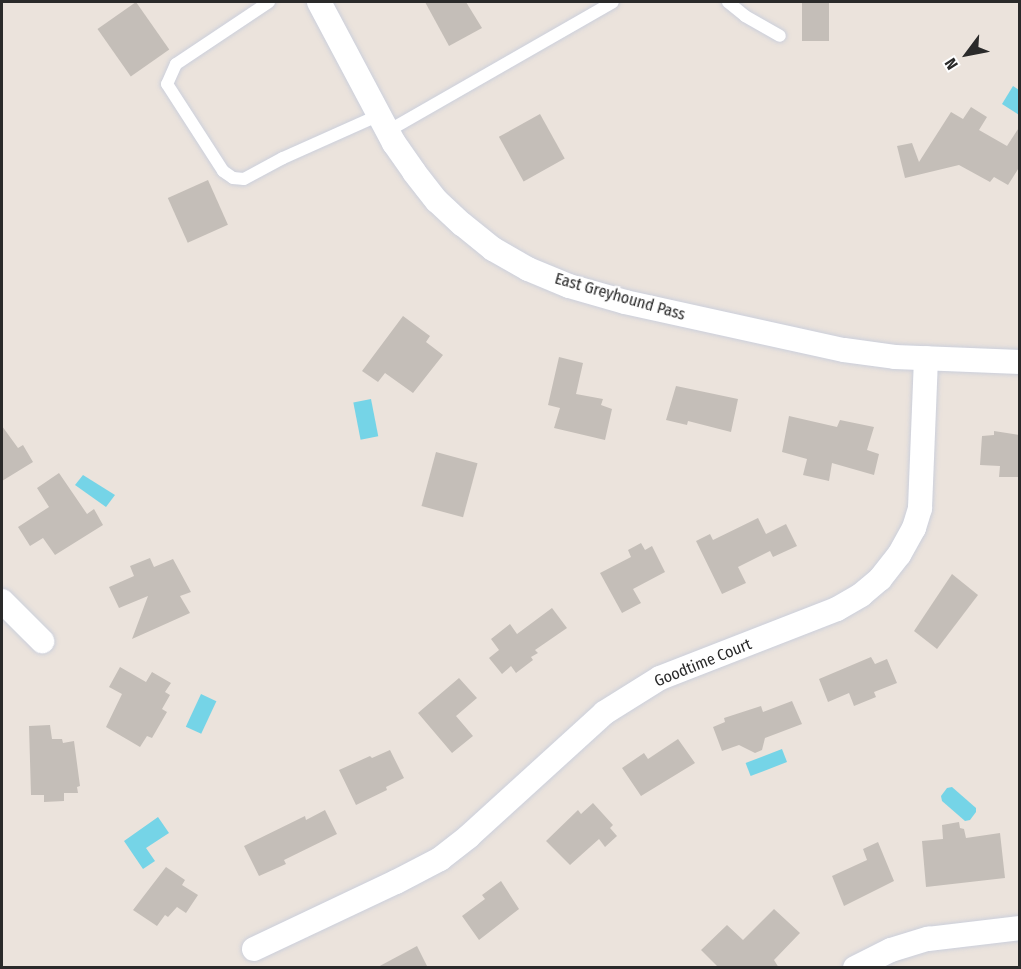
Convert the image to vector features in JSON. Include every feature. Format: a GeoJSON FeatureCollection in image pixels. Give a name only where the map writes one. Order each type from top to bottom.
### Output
{"type":"FeatureCollection","features":[{"type":"Feature","properties":{"kind":"street","name":"East Greyhound Pass"},"geometry":{"type":"LineString","coordinates":[[319,2],[384,123],[414,172],[437,201],[493,249],[528,269],[569,285],[625,302],[855,352],[1020,362]]}},
{"type":"Feature","properties":{"kind":"street","name":"Goodtime Court"},"geometry":{"type":"LineString","coordinates":[[254,949],[440,859],[469,836],[570,741],[604,713],[660,678],[837,609],[861,595],[880,579],[899,555],[914,528],[920,508],[926,358]]}},
{"type":"Feature","properties":{"kind":"street"},"geometry":{"type":"LineString","coordinates":[[2,601],[42,641]]}},
{"type":"Feature","properties":{"kind":"street"},"geometry":{"type":"LineString","coordinates":[[855,968],[891,950],[928,939],[1020,928]]}},
{"type":"Feature","properties":{"kind":"lane"},"geometry":{"type":"LineString","coordinates":[[268,2],[176,64],[168,84],[223,171],[232,177],[244,179],[283,158],[384,123],[613,2]]}},
{"type":"Feature","properties":{"kind":"lane"},"geometry":{"type":"LineString","coordinates":[[728,2],[745,16],[780,36]]}},
{"type":"Feature","properties":{"kind":"water"},"geometry":{"type":"Polygon","coordinates":[[[1013,86],[1019,90],[1019,115],[1002,104],[1013,86]]]}},
{"type":"Feature","properties":{"kind":"water"},"geometry":{"type":"Polygon","coordinates":[[[371,399],[378,436],[361,440],[353,402],[371,399]]]}},
{"type":"Feature","properties":{"kind":"water"},"geometry":{"type":"Polygon","coordinates":[[[83,475],[115,495],[106,507],[75,485],[83,475]]]}},
{"type":"Feature","properties":{"kind":"water"},"geometry":{"type":"Polygon","coordinates":[[[201,694],[216,701],[201,734],[186,727],[201,694]]]}},
{"type":"Feature","properties":{"kind":"water"},"geometry":{"type":"Polygon","coordinates":[[[782,749],[787,762],[751,776],[746,763],[782,749]]]}},
{"type":"Feature","properties":{"kind":"water"},"geometry":{"type":"Polygon","coordinates":[[[952,787],[976,808],[970,820],[965,821],[942,801],[941,796],[947,788],[952,787]]]}},
{"type":"Feature","properties":{"kind":"water"},"geometry":{"type":"Polygon","coordinates":[[[158,817],[169,833],[146,848],[155,861],[143,869],[124,841],[158,817]]]}},
{"type":"Feature","properties":{"kind":"building"},"geometry":{"type":"Polygon","coordinates":[[[136,2],[169,50],[131,76],[97,29],[136,2]]]}},
{"type":"Feature","properties":{"kind":"building"},"geometry":{"type":"Polygon","coordinates":[[[425,2],[466,2],[482,28],[449,46],[425,2]]]}},
{"type":"Feature","properties":{"kind":"building"},"geometry":{"type":"Polygon","coordinates":[[[802,2],[829,2],[829,41],[802,41],[802,2]]]}},
{"type":"Feature","properties":{"kind":"building"},"geometry":{"type":"Polygon","coordinates":[[[971,107],[987,117],[979,130],[1007,146],[1020,126],[1020,166],[1008,185],[994,177],[990,182],[959,165],[905,178],[897,146],[912,143],[919,162],[951,112],[963,119],[971,107]]]}},
{"type":"Feature","properties":{"kind":"building"},"geometry":{"type":"Polygon","coordinates":[[[540,114],[565,159],[524,181],[499,137],[540,114]]]}},
{"type":"Feature","properties":{"kind":"building"},"geometry":{"type":"Polygon","coordinates":[[[208,180],[228,225],[188,243],[168,198],[208,180]]]}},
{"type":"Feature","properties":{"kind":"building"},"geometry":{"type":"Polygon","coordinates":[[[403,316],[430,336],[426,342],[443,355],[413,393],[385,373],[378,382],[362,371],[403,316]]]}},
{"type":"Feature","properties":{"kind":"building"},"geometry":{"type":"Polygon","coordinates":[[[559,357],[583,363],[576,394],[603,399],[601,405],[612,409],[605,440],[554,428],[560,408],[548,405],[559,357]]]}},
{"type":"Feature","properties":{"kind":"building"},"geometry":{"type":"Polygon","coordinates":[[[676,386],[738,399],[731,432],[688,421],[687,425],[666,420],[676,386]]]}},
{"type":"Feature","properties":{"kind":"building"},"geometry":{"type":"Polygon","coordinates":[[[789,416],[837,427],[840,420],[874,427],[867,450],[879,454],[874,475],[832,463],[829,481],[803,475],[807,459],[782,452],[789,416]]]}},
{"type":"Feature","properties":{"kind":"building"},"geometry":{"type":"Polygon","coordinates":[[[2,426],[18,448],[23,445],[33,462],[2,481],[2,426]]]}},
{"type":"Feature","properties":{"kind":"building"},"geometry":{"type":"Polygon","coordinates":[[[994,431],[1020,435],[1020,477],[999,477],[1000,466],[980,465],[982,436],[994,435],[994,431]]]}},
{"type":"Feature","properties":{"kind":"building"},"geometry":{"type":"Polygon","coordinates":[[[436,452],[478,463],[463,517],[422,506],[436,452]]]}},
{"type":"Feature","properties":{"kind":"building"},"geometry":{"type":"Polygon","coordinates":[[[59,473],[87,514],[94,509],[103,525],[55,555],[43,538],[30,546],[18,527],[49,507],[37,488],[59,473]]]}},
{"type":"Feature","properties":{"kind":"building"},"geometry":{"type":"Polygon","coordinates":[[[758,518],[766,534],[786,524],[797,546],[773,557],[770,551],[738,567],[746,583],[722,594],[696,541],[710,534],[713,540],[758,518]]]}},
{"type":"Feature","properties":{"kind":"building"},"geometry":{"type":"Polygon","coordinates":[[[641,543],[645,550],[652,546],[665,572],[633,589],[641,603],[622,613],[600,573],[631,557],[628,550],[641,543]]]}},
{"type":"Feature","properties":{"kind":"building"},"geometry":{"type":"Polygon","coordinates":[[[150,558],[154,567],[173,559],[191,592],[180,596],[190,613],[132,639],[148,596],[119,608],[109,587],[134,576],[130,566],[150,558]]]}},
{"type":"Feature","properties":{"kind":"building"},"geometry":{"type":"Polygon","coordinates":[[[952,574],[978,595],[937,649],[914,631],[952,574]]]}},
{"type":"Feature","properties":{"kind":"building"},"geometry":{"type":"Polygon","coordinates":[[[552,608],[567,628],[535,650],[538,653],[531,657],[533,660],[516,673],[511,666],[502,674],[489,658],[499,650],[491,639],[510,624],[517,634],[552,608]]]}},
{"type":"Feature","properties":{"kind":"building"},"geometry":{"type":"Polygon","coordinates":[[[871,657],[875,664],[887,659],[897,683],[874,692],[876,697],[854,706],[849,693],[828,702],[819,679],[871,657]]]}},
{"type":"Feature","properties":{"kind":"building"},"geometry":{"type":"Polygon","coordinates":[[[120,667],[146,682],[152,672],[171,683],[165,692],[170,695],[162,709],[167,712],[152,738],[147,736],[140,747],[106,727],[122,694],[109,687],[120,667]]]}},
{"type":"Feature","properties":{"kind":"building"},"geometry":{"type":"Polygon","coordinates":[[[459,678],[477,698],[456,716],[473,736],[452,753],[418,713],[459,678]]]}},
{"type":"Feature","properties":{"kind":"building"},"geometry":{"type":"Polygon","coordinates":[[[792,701],[802,724],[765,738],[762,750],[755,753],[739,745],[722,751],[713,727],[725,722],[724,718],[761,706],[763,712],[792,701]]]}},
{"type":"Feature","properties":{"kind":"building"},"geometry":{"type":"Polygon","coordinates":[[[50,725],[52,739],[62,739],[63,743],[74,741],[80,786],[77,787],[78,793],[64,793],[64,801],[44,802],[44,795],[31,795],[29,726],[50,725]]]}},
{"type":"Feature","properties":{"kind":"building"},"geometry":{"type":"Polygon","coordinates":[[[678,739],[695,763],[641,796],[622,768],[644,753],[648,759],[678,739]]]}},
{"type":"Feature","properties":{"kind":"building"},"geometry":{"type":"Polygon","coordinates":[[[390,750],[404,778],[386,787],[387,790],[356,805],[339,770],[390,750]]]}},
{"type":"Feature","properties":{"kind":"building"},"geometry":{"type":"Polygon","coordinates":[[[593,803],[613,825],[610,828],[617,836],[605,847],[599,839],[570,865],[546,841],[578,810],[581,814],[593,803]]]}},
{"type":"Feature","properties":{"kind":"building"},"geometry":{"type":"Polygon","coordinates":[[[325,810],[337,834],[284,860],[286,864],[259,876],[244,846],[305,816],[306,820],[325,810]]]}},
{"type":"Feature","properties":{"kind":"building"},"geometry":{"type":"Polygon","coordinates":[[[959,822],[966,838],[1000,833],[1005,878],[926,887],[922,841],[943,839],[942,825],[959,822]]]}},
{"type":"Feature","properties":{"kind":"building"},"geometry":{"type":"Polygon","coordinates":[[[878,842],[894,881],[844,906],[832,876],[867,860],[863,849],[878,842]]]}},
{"type":"Feature","properties":{"kind":"building"},"geometry":{"type":"Polygon","coordinates":[[[166,867],[185,880],[182,885],[198,895],[186,913],[177,907],[168,917],[165,915],[157,926],[133,910],[166,867]]]}},
{"type":"Feature","properties":{"kind":"building"},"geometry":{"type":"Polygon","coordinates":[[[501,881],[519,909],[479,940],[462,916],[485,899],[482,895],[501,881]]]}},
{"type":"Feature","properties":{"kind":"building"},"geometry":{"type":"Polygon","coordinates":[[[774,909],[800,933],[774,960],[779,968],[719,968],[701,950],[727,925],[743,940],[774,909]]]}},
{"type":"Feature","properties":{"kind":"building"},"geometry":{"type":"Polygon","coordinates":[[[417,946],[428,968],[376,968],[417,946]]]}}]}
